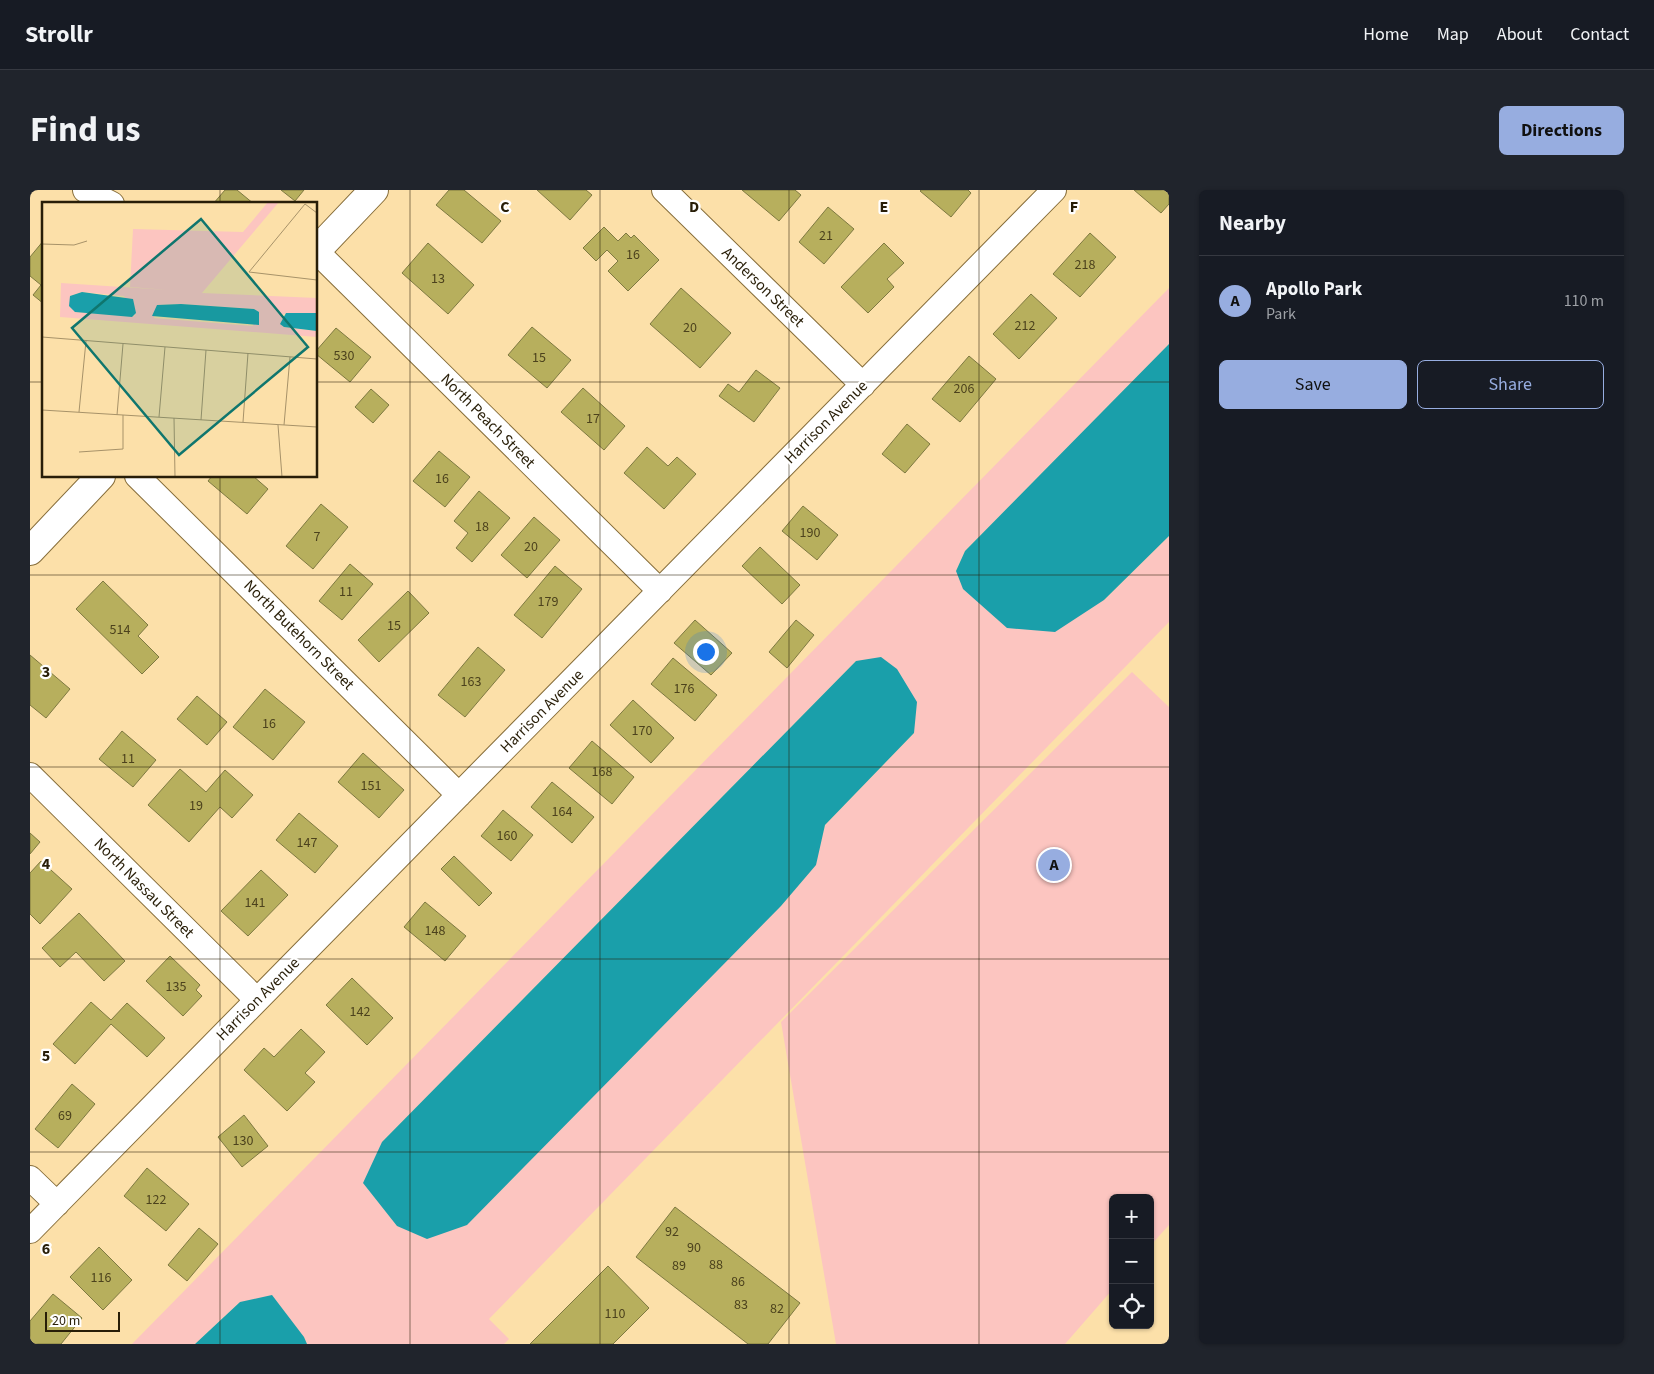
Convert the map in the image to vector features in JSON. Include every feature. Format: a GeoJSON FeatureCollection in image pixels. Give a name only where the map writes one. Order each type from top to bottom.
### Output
{"type":"FeatureCollection","features":[{"type":"Feature","properties":{"kind":"main road"},"geometry":{"type":"LineString","coordinates":[[318,249],[374,190]]}},
{"type":"Feature","properties":{"kind":"main road"},"geometry":{"type":"LineString","coordinates":[[30,551],[99,478]]}},
{"type":"Feature","properties":{"kind":"street"},"geometry":{"type":"LineString","coordinates":[[85,190],[108,202]]}},
{"type":"Feature","properties":{"kind":"street","name":"Anderson Street"},"geometry":{"type":"LineString","coordinates":[[664,190],[863,384]]}},
{"type":"Feature","properties":{"kind":"street","name":"Harrison Avenue"},"geometry":{"type":"LineString","coordinates":[[30,1231],[863,384],[1041,194]]}},
{"type":"Feature","properties":{"kind":"street","name":"North Peach Street"},"geometry":{"type":"LineString","coordinates":[[318,253],[660,591]]}},
{"type":"Feature","properties":{"kind":"street","name":"North Butehorn Street"},"geometry":{"type":"LineString","coordinates":[[139,478],[459,795]]}},
{"type":"Feature","properties":{"kind":"street","name":"North Nassau Street"},"geometry":{"type":"LineString","coordinates":[[30,775],[257,1000]]}},
{"type":"Feature","properties":{"kind":"street"},"geometry":{"type":"LineString","coordinates":[[30,1178],[57,1204]]}},
{"type":"Feature","properties":{"kind":"shaded area"},"geometry":{"type":"Polygon","coordinates":[[[1169,288],[1169,344],[965,551],[956,571],[1104,600],[1169,536],[1169,622],[489,1319],[509,1339],[504,1344],[307,1344],[304,1337],[240,1302],[195,1344],[132,1344],[1169,288]],[[856,661],[382,1142],[781,906],[815,865],[825,825],[914,733],[856,661]]]}},
{"type":"Feature","properties":{"kind":"shaded area"},"geometry":{"type":"Polygon","coordinates":[[[1132,672],[1169,707],[1169,1225],[1154,1242],[1154,1194],[1109,1194],[1109,1294],[1065,1344],[836,1344],[781,1022],[1132,672]]]}},
{"type":"Feature","properties":{"kind":"water"},"geometry":{"type":"Polygon","coordinates":[[[1169,344],[1169,536],[1104,600],[1055,632],[1007,628],[963,589],[956,571],[965,551],[1169,344]]]}},
{"type":"Feature","properties":{"kind":"water"},"geometry":{"type":"Polygon","coordinates":[[[881,657],[897,669],[917,702],[914,733],[825,825],[816,865],[781,906],[467,1225],[427,1239],[397,1226],[363,1183],[382,1142],[856,661],[881,657]]]}},
{"type":"Feature","properties":{"kind":"water"},"geometry":{"type":"Polygon","coordinates":[[[272,1295],[304,1337],[307,1344],[195,1344],[240,1302],[272,1295]]]}},
{"type":"Feature","properties":{"kind":"building"},"geometry":{"type":"Polygon","coordinates":[[[225,190],[237,190],[252,202],[215,202],[225,190]]]}},
{"type":"Feature","properties":{"kind":"building"},"geometry":{"type":"Polygon","coordinates":[[[281,190],[304,190],[295,201],[281,190]]]}},
{"type":"Feature","properties":{"kind":"building"},"geometry":{"type":"Polygon","coordinates":[[[449,190],[464,190],[501,221],[482,243],[436,205],[449,190]]]}},
{"type":"Feature","properties":{"kind":"building"},"geometry":{"type":"Polygon","coordinates":[[[537,190],[586,190],[592,195],[570,220],[537,190]]]}},
{"type":"Feature","properties":{"kind":"building"},"geometry":{"type":"Polygon","coordinates":[[[742,190],[795,190],[801,195],[779,221],[742,190]]]}},
{"type":"Feature","properties":{"kind":"building"},"geometry":{"type":"Polygon","coordinates":[[[921,190],[968,190],[971,193],[951,217],[921,190]]]}},
{"type":"Feature","properties":{"kind":"building"},"geometry":{"type":"Polygon","coordinates":[[[1134,190],[1169,190],[1169,204],[1161,213],[1134,190]]]}},
{"type":"Feature","properties":{"kind":"building"},"geometry":{"type":"Polygon","coordinates":[[[828,207],[854,229],[824,264],[799,242],[828,207]]]}},
{"type":"Feature","properties":{"kind":"building"},"geometry":{"type":"Polygon","coordinates":[[[604,227],[618,241],[626,233],[631,238],[634,235],[659,260],[628,291],[608,271],[618,261],[607,250],[596,261],[583,248],[604,227]]]}},
{"type":"Feature","properties":{"kind":"building"},"geometry":{"type":"Polygon","coordinates":[[[1090,233],[1116,257],[1080,297],[1053,274],[1090,233]]]}},
{"type":"Feature","properties":{"kind":"building"},"geometry":{"type":"Polygon","coordinates":[[[42,242],[42,302],[33,295],[41,285],[30,276],[30,257],[42,242]]]}},
{"type":"Feature","properties":{"kind":"building"},"geometry":{"type":"Polygon","coordinates":[[[428,243],[474,285],[448,314],[402,273],[428,243]]]}},
{"type":"Feature","properties":{"kind":"building"},"geometry":{"type":"Polygon","coordinates":[[[884,243],[904,263],[887,279],[894,287],[868,313],[841,287],[884,243]]]}},
{"type":"Feature","properties":{"kind":"building"},"geometry":{"type":"Polygon","coordinates":[[[681,288],[731,333],[700,368],[650,324],[681,288]]]}},
{"type":"Feature","properties":{"kind":"building"},"geometry":{"type":"Polygon","coordinates":[[[1031,294],[1057,318],[1019,359],[993,334],[1031,294]]]}},
{"type":"Feature","properties":{"kind":"building"},"geometry":{"type":"Polygon","coordinates":[[[532,327],[571,360],[547,388],[508,355],[532,327]]]}},
{"type":"Feature","properties":{"kind":"building"},"geometry":{"type":"Polygon","coordinates":[[[336,328],[371,357],[350,382],[318,356],[318,349],[336,328]]]}},
{"type":"Feature","properties":{"kind":"building"},"geometry":{"type":"Polygon","coordinates":[[[969,356],[996,379],[960,422],[932,399],[969,356]]]}},
{"type":"Feature","properties":{"kind":"building"},"geometry":{"type":"Polygon","coordinates":[[[756,370],[780,388],[754,422],[719,396],[728,384],[739,392],[756,370]]]}},
{"type":"Feature","properties":{"kind":"building"},"geometry":{"type":"Polygon","coordinates":[[[583,388],[625,426],[604,450],[561,412],[583,388]]]}},
{"type":"Feature","properties":{"kind":"building"},"geometry":{"type":"Polygon","coordinates":[[[371,389],[389,405],[373,423],[355,407],[371,389]]]}},
{"type":"Feature","properties":{"kind":"building"},"geometry":{"type":"Polygon","coordinates":[[[907,424],[930,444],[905,473],[882,454],[907,424]]]}},
{"type":"Feature","properties":{"kind":"building"},"geometry":{"type":"Polygon","coordinates":[[[647,447],[668,466],[677,457],[696,474],[664,509],[624,473],[647,447]]]}},
{"type":"Feature","properties":{"kind":"building"},"geometry":{"type":"Polygon","coordinates":[[[439,451],[470,477],[445,507],[413,481],[439,451]]]}},
{"type":"Feature","properties":{"kind":"building"},"geometry":{"type":"Polygon","coordinates":[[[210,478],[255,478],[268,489],[247,514],[208,481],[210,478]]]}},
{"type":"Feature","properties":{"kind":"building"},"geometry":{"type":"Polygon","coordinates":[[[479,491],[510,518],[472,562],[456,548],[468,533],[454,521],[479,491]]]}},
{"type":"Feature","properties":{"kind":"building"},"geometry":{"type":"Polygon","coordinates":[[[321,504],[348,527],[313,569],[286,546],[321,504]]]}},
{"type":"Feature","properties":{"kind":"building"},"geometry":{"type":"Polygon","coordinates":[[[803,506],[838,535],[817,560],[782,531],[803,506]]]}},
{"type":"Feature","properties":{"kind":"building"},"geometry":{"type":"Polygon","coordinates":[[[534,517],[560,540],[527,578],[501,555],[534,517]]]}},
{"type":"Feature","properties":{"kind":"building"},"geometry":{"type":"Polygon","coordinates":[[[760,547],[800,585],[782,604],[742,566],[760,547]]]}},
{"type":"Feature","properties":{"kind":"building"},"geometry":{"type":"Polygon","coordinates":[[[350,564],[373,584],[342,620],[319,601],[350,564]]]}},
{"type":"Feature","properties":{"kind":"building"},"geometry":{"type":"Polygon","coordinates":[[[555,566],[582,589],[542,638],[514,615],[555,566]]]}},
{"type":"Feature","properties":{"kind":"building"},"geometry":{"type":"Polygon","coordinates":[[[103,581],[148,625],[138,636],[159,657],[142,674],[76,609],[103,581]]]}},
{"type":"Feature","properties":{"kind":"building"},"geometry":{"type":"Polygon","coordinates":[[[408,591],[429,613],[379,662],[358,640],[408,591]]]}},
{"type":"Feature","properties":{"kind":"building"},"geometry":{"type":"Polygon","coordinates":[[[695,620],[732,653],[711,675],[674,643],[695,620]]]}},
{"type":"Feature","properties":{"kind":"building"},"geometry":{"type":"Polygon","coordinates":[[[796,620],[814,635],[787,668],[769,652],[796,620]]]}},
{"type":"Feature","properties":{"kind":"building"},"geometry":{"type":"Polygon","coordinates":[[[478,647],[505,670],[465,717],[438,695],[478,647]]]}},
{"type":"Feature","properties":{"kind":"building"},"geometry":{"type":"Polygon","coordinates":[[[30,655],[70,689],[46,718],[30,705],[30,655]]]}},
{"type":"Feature","properties":{"kind":"building"},"geometry":{"type":"Polygon","coordinates":[[[673,658],[717,695],[695,721],[651,684],[673,658]]]}},
{"type":"Feature","properties":{"kind":"building"},"geometry":{"type":"Polygon","coordinates":[[[265,689],[305,722],[273,760],[233,727],[265,689]]]}},
{"type":"Feature","properties":{"kind":"building"},"geometry":{"type":"Polygon","coordinates":[[[197,696],[227,722],[207,745],[177,719],[197,696]]]}},
{"type":"Feature","properties":{"kind":"building"},"geometry":{"type":"Polygon","coordinates":[[[633,700],[674,738],[651,763],[610,725],[633,700]]]}},
{"type":"Feature","properties":{"kind":"building"},"geometry":{"type":"Polygon","coordinates":[[[122,731],[156,760],[133,787],[99,759],[122,731]]]}},
{"type":"Feature","properties":{"kind":"building"},"geometry":{"type":"Polygon","coordinates":[[[592,741],[634,777],[612,804],[569,768],[592,741]]]}},
{"type":"Feature","properties":{"kind":"building"},"geometry":{"type":"Polygon","coordinates":[[[363,753],[404,790],[379,818],[338,782],[363,753]]]}},
{"type":"Feature","properties":{"kind":"building"},"geometry":{"type":"Polygon","coordinates":[[[180,769],[206,792],[225,770],[253,795],[232,818],[220,807],[189,842],[148,805],[180,769]]]}},
{"type":"Feature","properties":{"kind":"building"},"geometry":{"type":"Polygon","coordinates":[[[552,782],[594,817],[572,843],[531,807],[552,782]]]}},
{"type":"Feature","properties":{"kind":"building"},"geometry":{"type":"Polygon","coordinates":[[[503,810],[533,835],[511,861],[481,836],[503,810]]]}},
{"type":"Feature","properties":{"kind":"building"},"geometry":{"type":"Polygon","coordinates":[[[299,813],[338,846],[315,873],[276,840],[299,813]]]}},
{"type":"Feature","properties":{"kind":"building"},"geometry":{"type":"Polygon","coordinates":[[[30,833],[40,842],[30,854],[30,833]]]}},
{"type":"Feature","properties":{"kind":"building"},"geometry":{"type":"Polygon","coordinates":[[[454,856],[492,893],[479,906],[441,869],[454,856]]]}},
{"type":"Feature","properties":{"kind":"building"},"geometry":{"type":"Polygon","coordinates":[[[41,861],[72,889],[40,924],[30,914],[30,873],[41,861]]]}},
{"type":"Feature","properties":{"kind":"building"},"geometry":{"type":"Polygon","coordinates":[[[261,870],[288,895],[248,936],[221,911],[261,870]]]}},
{"type":"Feature","properties":{"kind":"building"},"geometry":{"type":"Polygon","coordinates":[[[425,902],[466,936],[445,961],[404,927],[425,902]]]}},
{"type":"Feature","properties":{"kind":"building"},"geometry":{"type":"Polygon","coordinates":[[[79,913],[125,961],[104,981],[76,952],[60,967],[42,948],[79,913]]]}},
{"type":"Feature","properties":{"kind":"building"},"geometry":{"type":"Polygon","coordinates":[[[170,956],[200,985],[196,990],[202,996],[183,1016],[146,981],[170,956]]]}},
{"type":"Feature","properties":{"kind":"building"},"geometry":{"type":"Polygon","coordinates":[[[352,978],[393,1018],[367,1045],[326,1005],[352,978]]]}},
{"type":"Feature","properties":{"kind":"building"},"geometry":{"type":"Polygon","coordinates":[[[91,1002],[111,1020],[127,1003],[165,1038],[147,1057],[111,1024],[75,1064],[53,1044],[91,1002]]]}},
{"type":"Feature","properties":{"kind":"building"},"geometry":{"type":"Polygon","coordinates":[[[301,1029],[325,1052],[305,1073],[315,1082],[287,1111],[244,1070],[264,1048],[274,1057],[301,1029]]]}},
{"type":"Feature","properties":{"kind":"building"},"geometry":{"type":"Polygon","coordinates":[[[72,1084],[95,1104],[58,1148],[35,1129],[72,1084]]]}},
{"type":"Feature","properties":{"kind":"building"},"geometry":{"type":"Polygon","coordinates":[[[244,1115],[268,1146],[242,1167],[218,1137],[244,1115]]]}},
{"type":"Feature","properties":{"kind":"building"},"geometry":{"type":"Polygon","coordinates":[[[147,1168],[189,1204],[166,1231],[124,1196],[147,1168]]]}},
{"type":"Feature","properties":{"kind":"building"},"geometry":{"type":"Polygon","coordinates":[[[675,1207],[800,1303],[768,1344],[748,1344],[636,1257],[675,1207]]]}},
{"type":"Feature","properties":{"kind":"building"},"geometry":{"type":"Polygon","coordinates":[[[199,1228],[218,1244],[187,1281],[168,1265],[199,1228]]]}},
{"type":"Feature","properties":{"kind":"building"},"geometry":{"type":"Polygon","coordinates":[[[99,1247],[132,1280],[103,1310],[70,1277],[99,1247]]]}},
{"type":"Feature","properties":{"kind":"building"},"geometry":{"type":"Polygon","coordinates":[[[608,1266],[649,1308],[613,1344],[530,1344],[608,1266]]]}},
{"type":"Feature","properties":{"kind":"building"},"geometry":{"type":"Polygon","coordinates":[[[53,1294],[82,1318],[61,1344],[30,1344],[30,1321],[53,1294]]]}},
{"type":"Feature","properties":{"kind":"place","name":"Apollo Park"},"geometry":{"type":"Point","coordinates":[1054,865]}}]}
